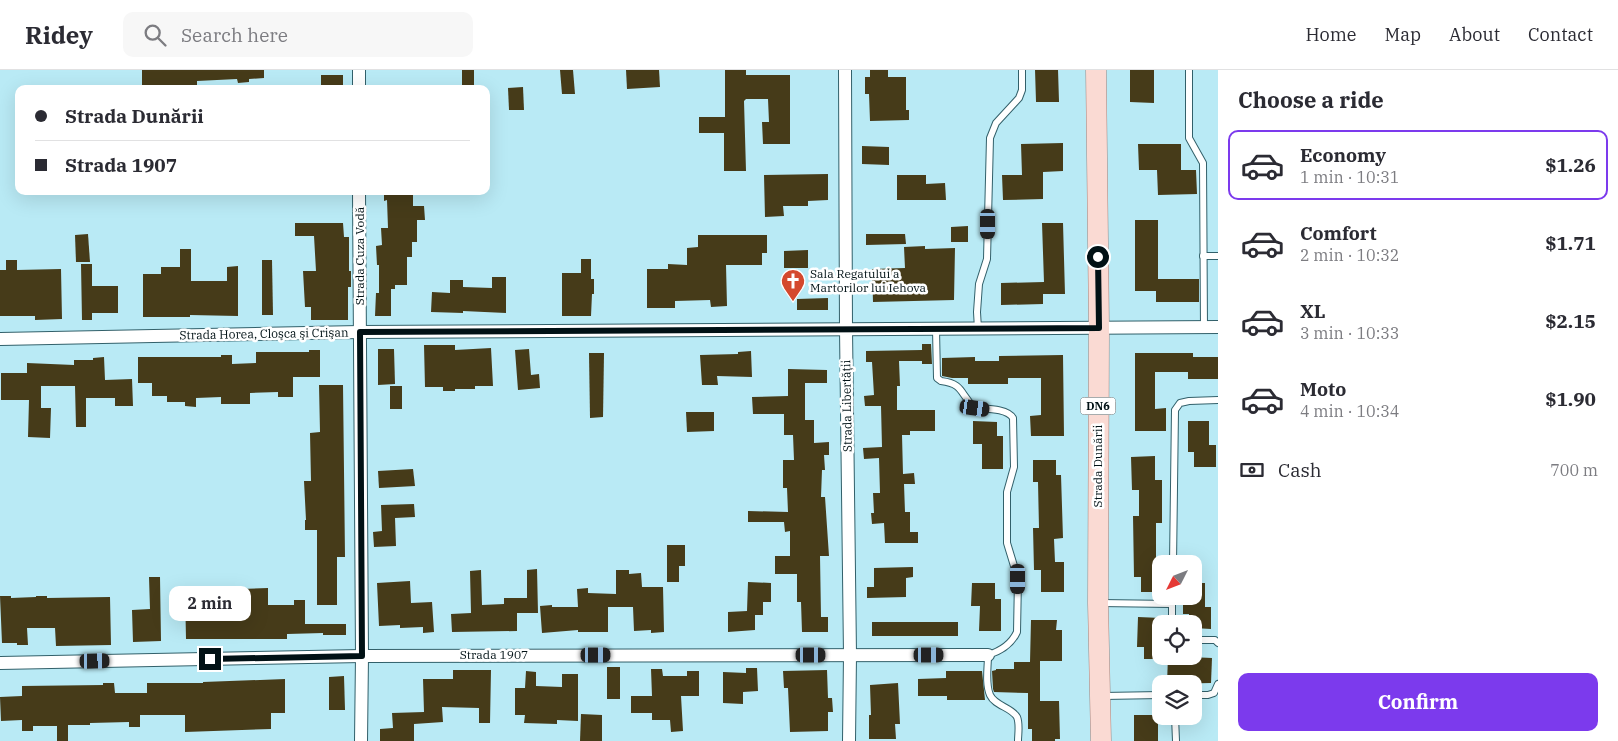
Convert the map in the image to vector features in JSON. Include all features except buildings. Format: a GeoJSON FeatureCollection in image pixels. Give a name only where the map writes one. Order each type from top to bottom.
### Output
{"type":"FeatureCollection","features":[{"type":"Feature","properties":{"kind":"main road","name":"Strada Dunării"},"geometry":{"type":"LineString","coordinates":[[1096,70],[1099,328],[1098,603],[1101,741]]}},
{"type":"Feature","properties":{"kind":"street"},"geometry":{"type":"LineString","coordinates":[[358,70],[359,85]]}},
{"type":"Feature","properties":{"kind":"street","name":"Strada Libertății"},"geometry":{"type":"LineString","coordinates":[[845,70],[850,655],[849,741]]}},
{"type":"Feature","properties":{"kind":"street","name":"Strada Cuza Vodă"},"geometry":{"type":"LineString","coordinates":[[359,195],[361,741]]}},
{"type":"Feature","properties":{"kind":"street","name":"Strada Horea, Cloşca şi Crişan"},"geometry":{"type":"LineString","coordinates":[[0,339],[360,332],[1218,327]]}},
{"type":"Feature","properties":{"kind":"street","name":"Strada 1907"},"geometry":{"type":"LineString","coordinates":[[0,663],[362,656],[988,655]]}},
{"type":"Feature","properties":{"kind":"lane"},"geometry":{"type":"LineString","coordinates":[[978,329],[979,284],[987,259],[990,138],[996,122],[1019,98],[1022,90],[1022,70]]}},
{"type":"Feature","properties":{"kind":"lane"},"geometry":{"type":"LineString","coordinates":[[1189,70],[1190,138],[1203,163],[1204,328]]}},
{"type":"Feature","properties":{"kind":"lane"},"geometry":{"type":"LineString","coordinates":[[1203,256],[1218,256]]}},
{"type":"Feature","properties":{"kind":"lane"},"geometry":{"type":"LineString","coordinates":[[936,329],[937,378],[958,386],[975,408],[1004,412],[1010,414],[1013,418],[1014,467],[1007,492],[1007,543],[1018,579],[1017,632],[1004,649],[988,655],[988,690],[990,696],[1016,716],[1018,720],[1018,741]]}},
{"type":"Feature","properties":{"kind":"lane"},"geometry":{"type":"LineString","coordinates":[[1173,555],[1175,410],[1180,403],[1218,400]]}},
{"type":"Feature","properties":{"kind":"lane"},"geometry":{"type":"LineString","coordinates":[[1098,603],[1152,604]]}},
{"type":"Feature","properties":{"kind":"lane"},"geometry":{"type":"LineString","coordinates":[[1202,640],[1215,640],[1218,643]]}},
{"type":"Feature","properties":{"kind":"lane"},"geometry":{"type":"LineString","coordinates":[[1202,695],[1214,693],[1218,684]]}},
{"type":"Feature","properties":{"kind":"lane"},"geometry":{"type":"LineString","coordinates":[[1101,696],[1152,695]]}},
{"type":"Feature","properties":{"kind":"lane"},"geometry":{"type":"LineString","coordinates":[[1175,725],[1176,741]]}},
{"type":"Feature","properties":{"kind":"place","name":"Sala Regatului a Martorilor lui Iehova"},"geometry":{"type":"Point","coordinates":[793,302]}},
{"type":"Feature","properties":{"kind":"route"},"geometry":{"type":"LineString","coordinates":[[210,659],[362,656],[360,332],[1099,328],[1098,257]]}}]}
